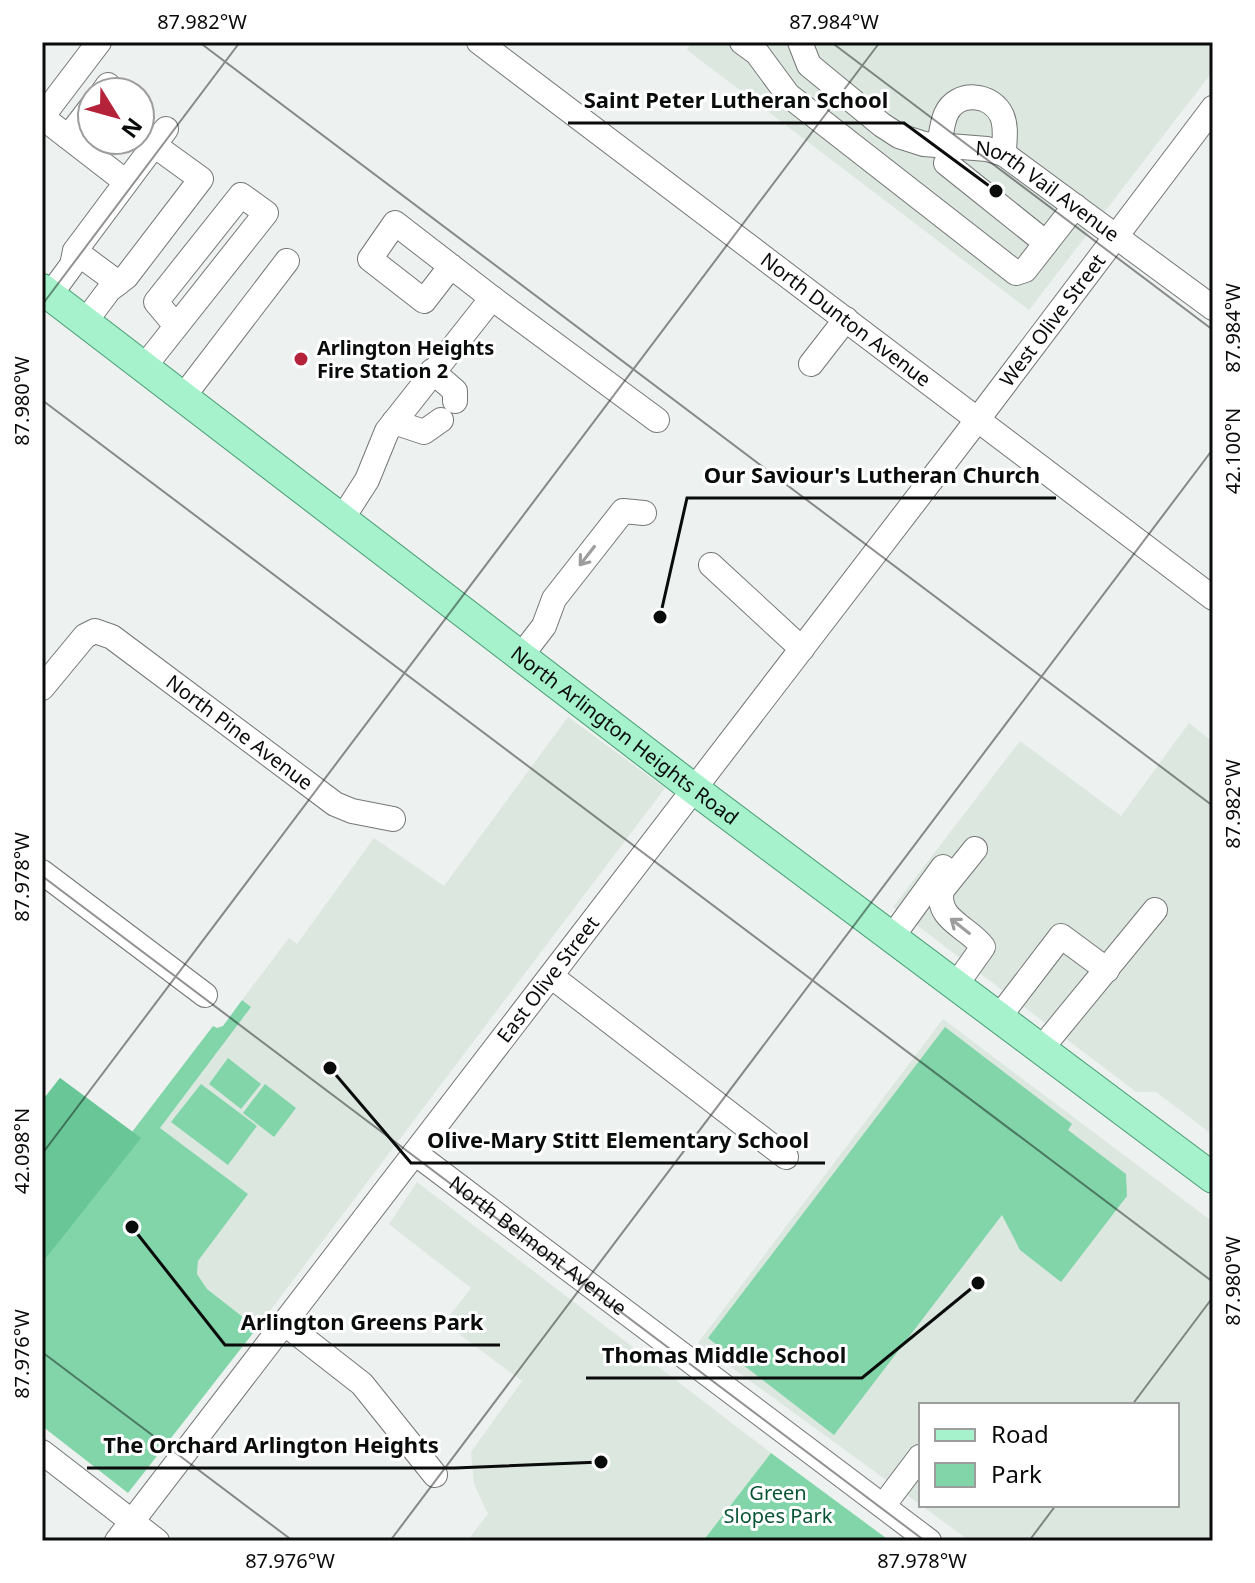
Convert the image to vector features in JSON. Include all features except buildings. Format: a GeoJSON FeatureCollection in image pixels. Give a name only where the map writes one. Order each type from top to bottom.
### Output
{"type":"FeatureCollection","features":[{"type":"Feature","properties":{"kind":"main road","name":"North Arlington Heights Road"},"geometry":{"type":"LineString","coordinates":[[46,292],[694,789],[1213,1178]]}},
{"type":"Feature","properties":{"kind":"street","name":"North Dunton Avenue"},"geometry":{"type":"LineString","coordinates":[[479,42],[1213,598]]}},
{"type":"Feature","properties":{"kind":"street"},"geometry":{"type":"LineString","coordinates":[[742,42],[757,53],[788,95],[1016,273],[1025,270],[1075,206]]}},
{"type":"Feature","properties":{"kind":"street","name":"North Vail Avenue"},"geometry":{"type":"LineString","coordinates":[[800,42],[809,65],[899,136],[943,154],[987,149],[1004,154],[1213,308]]}},
{"type":"Feature","properties":{"kind":"street"},"geometry":{"type":"LineString","coordinates":[[95,43],[42,117],[126,182]]}},
{"type":"Feature","properties":{"kind":"street"},"geometry":{"type":"LineString","coordinates":[[1004,154],[1005,128],[995,105],[986,99],[974,97],[952,106],[946,114],[943,154],[1046,243]]}},
{"type":"Feature","properties":{"kind":"street","name":"West Olive Street"},"geometry":{"type":"LineString","coordinates":[[978,419],[1213,108]]}},
{"type":"Feature","properties":{"kind":"street"},"geometry":{"type":"LineString","coordinates":[[68,137],[76,127]]}},
{"type":"Feature","properties":{"kind":"street"},"geometry":{"type":"LineString","coordinates":[[46,292],[72,265],[75,251],[160,137],[201,179],[126,277],[109,290],[85,322]]}},
{"type":"Feature","properties":{"kind":"street"},"geometry":{"type":"LineString","coordinates":[[144,367],[266,213],[241,195],[156,302],[176,326]]}},
{"type":"Feature","properties":{"kind":"street"},"geometry":{"type":"LineString","coordinates":[[75,251],[118,283]]}},
{"type":"Feature","properties":{"kind":"street"},"geometry":{"type":"LineString","coordinates":[[183,397],[287,261]]}},
{"type":"Feature","properties":{"kind":"street"},"geometry":{"type":"LineString","coordinates":[[451,266],[657,420]]}},
{"type":"Feature","properties":{"kind":"street"},"geometry":{"type":"LineString","coordinates":[[342,519],[367,480],[387,431],[492,298]]}},
{"type":"Feature","properties":{"kind":"street"},"geometry":{"type":"LineString","coordinates":[[811,364],[846,319]]}},
{"type":"Feature","properties":{"kind":"street"},"geometry":{"type":"LineString","coordinates":[[394,422],[424,432],[448,410],[455,391],[432,371]]}},
{"type":"Feature","properties":{"kind":"street","name":"East Olive Street"},"geometry":{"type":"LineString","coordinates":[[124,1531],[978,419]]}},
{"type":"Feature","properties":{"kind":"street"},"geometry":{"type":"LineString","coordinates":[[521,656],[544,626],[554,599],[623,511],[644,513]]}},
{"type":"Feature","properties":{"kind":"street"},"geometry":{"type":"LineString","coordinates":[[711,565],[802,649]]}},
{"type":"Feature","properties":{"kind":"street","name":"North Pine Avenue"},"geometry":{"type":"LineString","coordinates":[[42,688],[85,636],[95,631],[112,637],[335,804],[352,811],[393,819]]}},
{"type":"Feature","properties":{"kind":"street"},"geometry":{"type":"LineString","coordinates":[[892,937],[969,844],[941,897],[944,913],[983,947],[956,985]]}},
{"type":"Feature","properties":{"kind":"street"},"geometry":{"type":"LineString","coordinates":[[42,872],[205,995]]}},
{"type":"Feature","properties":{"kind":"street"},"geometry":{"type":"LineString","coordinates":[[1041,1049],[1155,910]]}},
{"type":"Feature","properties":{"kind":"street"},"geometry":{"type":"LineString","coordinates":[[999,1017],[1061,936],[1107,970]]}},
{"type":"Feature","properties":{"kind":"street"},"geometry":{"type":"LineString","coordinates":[[551,976],[786,1157]]}},
{"type":"Feature","properties":{"kind":"street","name":"North Belmont Avenue"},"geometry":{"type":"LineString","coordinates":[[415,1153],[929,1541]]}},
{"type":"Feature","properties":{"kind":"street"},"geometry":{"type":"LineString","coordinates":[[284,1323],[362,1384],[435,1475]]}},
{"type":"Feature","properties":{"kind":"street"},"geometry":{"type":"LineString","coordinates":[[42,1452],[124,1531],[157,1541]]}},
{"type":"Feature","properties":{"kind":"street"},"geometry":{"type":"LineString","coordinates":[[883,1506],[919,1458]]}},
{"type":"Feature","properties":{"kind":"shaded area"},"geometry":{"type":"Polygon","coordinates":[[[691,42],[1207,42],[1213,46],[1213,71],[1029,310],[687,50],[691,42]]]}},
{"type":"Feature","properties":{"kind":"shaded area"},"geometry":{"type":"Polygon","coordinates":[[[568,717],[665,788],[257,1328],[207,1289],[197,1274],[198,1261],[247,1194],[160,1128],[250,1007],[242,1000],[289,938],[297,944],[374,838],[444,886],[568,717]]]}},
{"type":"Feature","properties":{"kind":"shaded area"},"geometry":{"type":"Polygon","coordinates":[[[1189,723],[1213,742],[1213,1135],[1156,1092],[1136,1092],[893,907],[1020,741],[1121,816],[1189,723]]]}},
{"type":"Feature","properties":{"kind":"shaded area"},"geometry":{"type":"Polygon","coordinates":[[[943,1019],[1213,1222],[1213,1541],[970,1541],[923,1507],[1179,1507],[1179,1403],[919,1403],[919,1504],[698,1343],[943,1019]]]}},
{"type":"Feature","properties":{"kind":"shaded area"},"geometry":{"type":"Polygon","coordinates":[[[417,1182],[771,1453],[703,1541],[467,1541],[488,1514],[474,1484],[471,1452],[522,1381],[444,1323],[471,1288],[389,1224],[417,1182]]]}},
{"type":"Feature","properties":{"kind":"green space"},"geometry":{"type":"Polygon","coordinates":[[[242,1000],[251,1007],[160,1128],[248,1194],[198,1261],[197,1274],[207,1289],[257,1328],[128,1493],[42,1426],[42,1101],[60,1078],[132,1132],[213,1026],[223,1026],[242,1000]]]}},
{"type":"Feature","properties":{"kind":"green space"},"geometry":{"type":"Polygon","coordinates":[[[945,1027],[1072,1124],[1068,1130],[1126,1174],[1127,1196],[1061,1282],[1020,1250],[1002,1215],[834,1435],[708,1338],[945,1027]]]}},
{"type":"Feature","properties":{"kind":"green space"},"geometry":{"type":"Polygon","coordinates":[[[228,1058],[261,1084],[241,1109],[209,1084],[228,1058]]]}},
{"type":"Feature","properties":{"kind":"green space"},"geometry":{"type":"Polygon","coordinates":[[[60,1078],[141,1138],[42,1263],[42,1101],[60,1078]]]}},
{"type":"Feature","properties":{"kind":"green space"},"geometry":{"type":"Polygon","coordinates":[[[201,1084],[257,1126],[228,1165],[171,1122],[201,1084]]]}},
{"type":"Feature","properties":{"kind":"green space"},"geometry":{"type":"Polygon","coordinates":[[[265,1084],[296,1108],[274,1137],[243,1113],[265,1084]]]}},
{"type":"Feature","properties":{"kind":"green space","name":"Green Slopes Park"},"geometry":{"type":"Polygon","coordinates":[[[771,1453],[890,1541],[703,1541],[771,1453]]]}},
{"type":"Feature","properties":{"kind":"place","name":"Saint Peter Lutheran School"},"geometry":{"type":"Point","coordinates":[996,191]}},
{"type":"Feature","properties":{"kind":"place","name":"Arlington Heights Fire Station 2"},"geometry":{"type":"Point","coordinates":[301,359]}},
{"type":"Feature","properties":{"kind":"place","name":"Our Saviour's Lutheran Church"},"geometry":{"type":"Point","coordinates":[660,617]}},
{"type":"Feature","properties":{"kind":"place","name":"Olive-Mary Stitt Elementary School"},"geometry":{"type":"Point","coordinates":[330,1068]}},
{"type":"Feature","properties":{"kind":"place","name":"Arlington Greens Park"},"geometry":{"type":"Point","coordinates":[132,1227]}},
{"type":"Feature","properties":{"kind":"place","name":"Thomas Middle School"},"geometry":{"type":"Point","coordinates":[978,1283]}},
{"type":"Feature","properties":{"kind":"place","name":"The Orchard Arlington Heights"},"geometry":{"type":"Point","coordinates":[601,1462]}}]}
